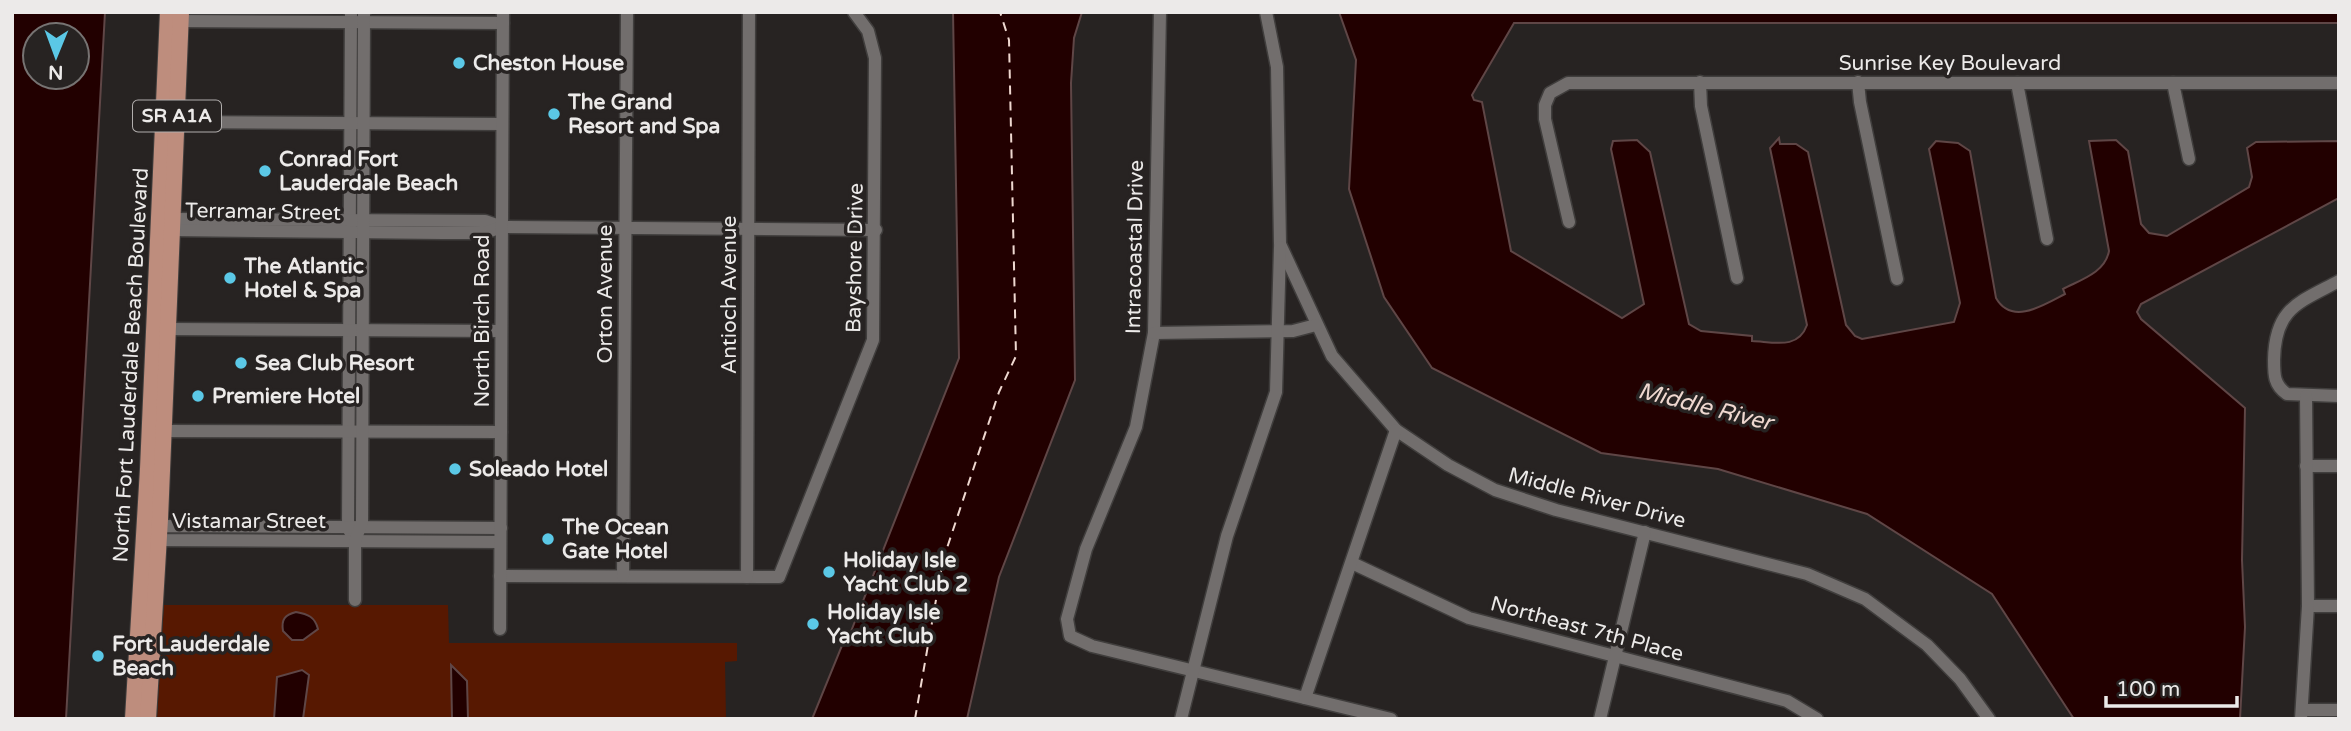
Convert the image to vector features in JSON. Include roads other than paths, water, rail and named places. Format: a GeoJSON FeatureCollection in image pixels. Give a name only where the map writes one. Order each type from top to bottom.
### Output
{"type":"FeatureCollection","features":[{"type":"Feature","properties":{"kind":"main road","name":"North Fort Lauderdale Beach Boulevard"},"geometry":{"type":"LineString","coordinates":[[133,719],[164,430],[168,225],[177,122],[177,15]]}},
{"type":"Feature","properties":{"kind":"main road","name":"North Fort Lauderdale Beach Boulevard"},"geometry":{"type":"LineString","coordinates":[[148,719],[177,15]]}},
{"type":"Feature","properties":{"kind":"street","name":"Orton Avenue"},"geometry":{"type":"LineString","coordinates":[[623,576],[627,12]]}},
{"type":"Feature","properties":{"kind":"street","name":"Antioch Avenue"},"geometry":{"type":"LineString","coordinates":[[747,577],[749,12]]}},
{"type":"Feature","properties":{"kind":"street","name":"Bayshore Drive"},"geometry":{"type":"LineString","coordinates":[[747,577],[779,577],[871,348],[876,230],[875,58],[868,31],[854,12]]}},
{"type":"Feature","properties":{"kind":"street","name":"Intracoastal Drive"},"geometry":{"type":"LineString","coordinates":[[1160,12],[1154,333],[1136,427],[1086,549],[1067,620],[1070,636],[1092,646],[1191,670]]}},
{"type":"Feature","properties":{"kind":"street","name":"Middle River Drive"},"geometry":{"type":"LineString","coordinates":[[1266,12],[1277,67],[1280,244],[1332,356],[1396,430],[1448,465],[1495,490],[1556,510],[1807,574],[1866,599],[1927,645],[1960,679],[1989,719]]}},
{"type":"Feature","properties":{"kind":"street"},"geometry":{"type":"LineString","coordinates":[[177,15],[503,18]]}},
{"type":"Feature","properties":{"kind":"street"},"geometry":{"type":"LineString","coordinates":[[350,17],[348,528],[355,541]]}},
{"type":"Feature","properties":{"kind":"street"},"geometry":{"type":"LineString","coordinates":[[355,600],[355,541],[362,527],[364,17]]}},
{"type":"Feature","properties":{"kind":"street","name":"North Birch Road"},"geometry":{"type":"LineString","coordinates":[[500,629],[503,18]]}},
{"type":"Feature","properties":{"kind":"street","name":"Sunrise Key Boulevard"},"geometry":{"type":"LineString","coordinates":[[1569,222],[1544,112],[1550,93],[1561,85],[1575,82],[2339,83]]}},
{"type":"Feature","properties":{"kind":"street"},"geometry":{"type":"LineString","coordinates":[[1700,82],[1701,106],[1737,278]]}},
{"type":"Feature","properties":{"kind":"street"},"geometry":{"type":"LineString","coordinates":[[1858,82],[1896,279]]}},
{"type":"Feature","properties":{"kind":"street"},"geometry":{"type":"LineString","coordinates":[[2017,83],[2047,239]]}},
{"type":"Feature","properties":{"kind":"street"},"geometry":{"type":"LineString","coordinates":[[2174,83],[2189,159]]}},
{"type":"Feature","properties":{"kind":"street"},"geometry":{"type":"LineString","coordinates":[[177,122],[502,124]]}},
{"type":"Feature","properties":{"kind":"street","name":"Terramar Street"},"geometry":{"type":"LineString","coordinates":[[168,225],[349,226],[484,233],[502,227],[876,230]]}},
{"type":"Feature","properties":{"kind":"street"},"geometry":{"type":"LineString","coordinates":[[1181,719],[1191,670],[1227,536],[1272,412],[1276,392],[1280,244]]}},
{"type":"Feature","properties":{"kind":"street"},"geometry":{"type":"LineString","coordinates":[[2339,281],[2301,302],[2283,317],[2277,328],[2274,378],[2287,394],[2339,396]]}},
{"type":"Feature","properties":{"kind":"street"},"geometry":{"type":"LineString","coordinates":[[1154,333],[1278,332],[1303,330],[1316,325]]}},
{"type":"Feature","properties":{"kind":"street"},"geometry":{"type":"LineString","coordinates":[[168,329],[500,331]]}},
{"type":"Feature","properties":{"kind":"street"},"geometry":{"type":"LineString","coordinates":[[2306,396],[2308,606],[2302,714],[2339,710]]}},
{"type":"Feature","properties":{"kind":"street"},"geometry":{"type":"LineString","coordinates":[[164,430],[501,432]]}},
{"type":"Feature","properties":{"kind":"street"},"geometry":{"type":"LineString","coordinates":[[1305,698],[1396,430]]}},
{"type":"Feature","properties":{"kind":"street"},"geometry":{"type":"LineString","coordinates":[[2305,466],[2339,466]]}},
{"type":"Feature","properties":{"kind":"street","name":"Vistamar Street"},"geometry":{"type":"LineString","coordinates":[[154,533],[362,527],[500,528]]}},
{"type":"Feature","properties":{"kind":"street"},"geometry":{"type":"LineString","coordinates":[[428,527],[428,541]]}},
{"type":"Feature","properties":{"kind":"street"},"geometry":{"type":"LineString","coordinates":[[1600,719],[1644,532]]}},
{"type":"Feature","properties":{"kind":"street","name":"Vistamar Street"},"geometry":{"type":"LineString","coordinates":[[212,533],[355,541],[500,542]]}},
{"type":"Feature","properties":{"kind":"street","name":"Northeast 7th Place"},"geometry":{"type":"LineString","coordinates":[[1352,563],[1469,618],[1787,701],[1817,719]]}},
{"type":"Feature","properties":{"kind":"street"},"geometry":{"type":"LineString","coordinates":[[500,576],[747,577]]}},
{"type":"Feature","properties":{"kind":"street"},"geometry":{"type":"LineString","coordinates":[[2308,606],[2339,606]]}},
{"type":"Feature","properties":{"kind":"street"},"geometry":{"type":"LineString","coordinates":[[1191,670],[1391,719]]}},
{"type":"Feature","properties":{"kind":"water"},"geometry":{"type":"Polygon","coordinates":[[[12,12],[105,12],[66,719],[12,719],[12,12]]]}},
{"type":"Feature","properties":{"kind":"water"},"geometry":{"type":"Polygon","coordinates":[[[953,12],[1082,12],[1074,38],[1071,83],[1075,380],[999,577],[967,719],[812,719],[843,643],[846,644],[959,358],[953,12]]]}},
{"type":"Feature","properties":{"kind":"water","name":"Middle River"},"geometry":{"type":"Polygon","coordinates":[[[1339,12],[2339,12],[2339,23],[1514,23],[1472,95],[1474,100],[1482,102],[1511,251],[1622,318],[1644,304],[1611,149],[1613,141],[1637,140],[1650,152],[1689,324],[1701,331],[1752,336],[1752,341],[1777,343],[1798,338],[1807,325],[1770,148],[1779,138],[1780,144],[1796,144],[1808,152],[1846,325],[1855,336],[1862,339],[1954,322],[1960,303],[1929,149],[1936,141],[1958,143],[1970,151],[1996,298],[2011,311],[2019,312],[2029,311],[2065,294],[2063,289],[2091,275],[2107,259],[2109,251],[2089,141],[2116,140],[2128,151],[2141,224],[2149,233],[2167,236],[2249,187],[2252,177],[2247,148],[2256,142],[2339,141],[2339,198],[2141,304],[2137,312],[2141,319],[2245,408],[2242,560],[2245,627],[2240,719],[2074,719],[1992,594],[1867,514],[1718,469],[1601,453],[1432,368],[1384,297],[1349,189],[1356,60],[1339,12]]]}},
{"type":"Feature","properties":{"kind":"water"},"geometry":{"type":"Polygon","coordinates":[[[296,612],[310,617],[318,629],[303,640],[292,640],[283,631],[285,618],[296,612]]]}},
{"type":"Feature","properties":{"kind":"water"},"geometry":{"type":"Polygon","coordinates":[[[451,665],[467,681],[468,719],[452,719],[451,665]]]}},
{"type":"Feature","properties":{"kind":"water"},"geometry":{"type":"Polygon","coordinates":[[[302,670],[309,675],[303,719],[274,719],[277,677],[302,670]]]}},
{"type":"Feature","properties":{"kind":"place","name":"Cheston House"},"geometry":{"type":"Point","coordinates":[459,63]}},
{"type":"Feature","properties":{"kind":"place","name":"The Grand Resort and Spa"},"geometry":{"type":"Point","coordinates":[554,114]}},
{"type":"Feature","properties":{"kind":"place","name":"Conrad Fort Lauderdale Beach"},"geometry":{"type":"Point","coordinates":[265,171]}},
{"type":"Feature","properties":{"kind":"place","name":"The Atlantic Hotel & Spa"},"geometry":{"type":"Point","coordinates":[230,278]}},
{"type":"Feature","properties":{"kind":"place","name":"Sea Club Resort"},"geometry":{"type":"Point","coordinates":[241,363]}},
{"type":"Feature","properties":{"kind":"place","name":"Premiere Hotel"},"geometry":{"type":"Point","coordinates":[198,396]}},
{"type":"Feature","properties":{"kind":"place","name":"Soleado Hotel"},"geometry":{"type":"Point","coordinates":[455,469]}},
{"type":"Feature","properties":{"kind":"place","name":"The Ocean Gate Hotel"},"geometry":{"type":"Point","coordinates":[548,539]}},
{"type":"Feature","properties":{"kind":"place","name":"Holiday Isle Yacht Club 2"},"geometry":{"type":"Point","coordinates":[829,572]}},
{"type":"Feature","properties":{"kind":"place","name":"Holiday Isle Yacht Club"},"geometry":{"type":"Point","coordinates":[813,624]}},
{"type":"Feature","properties":{"kind":"place","name":"Fort Lauderdale Beach"},"geometry":{"type":"Point","coordinates":[98,656]}}]}
